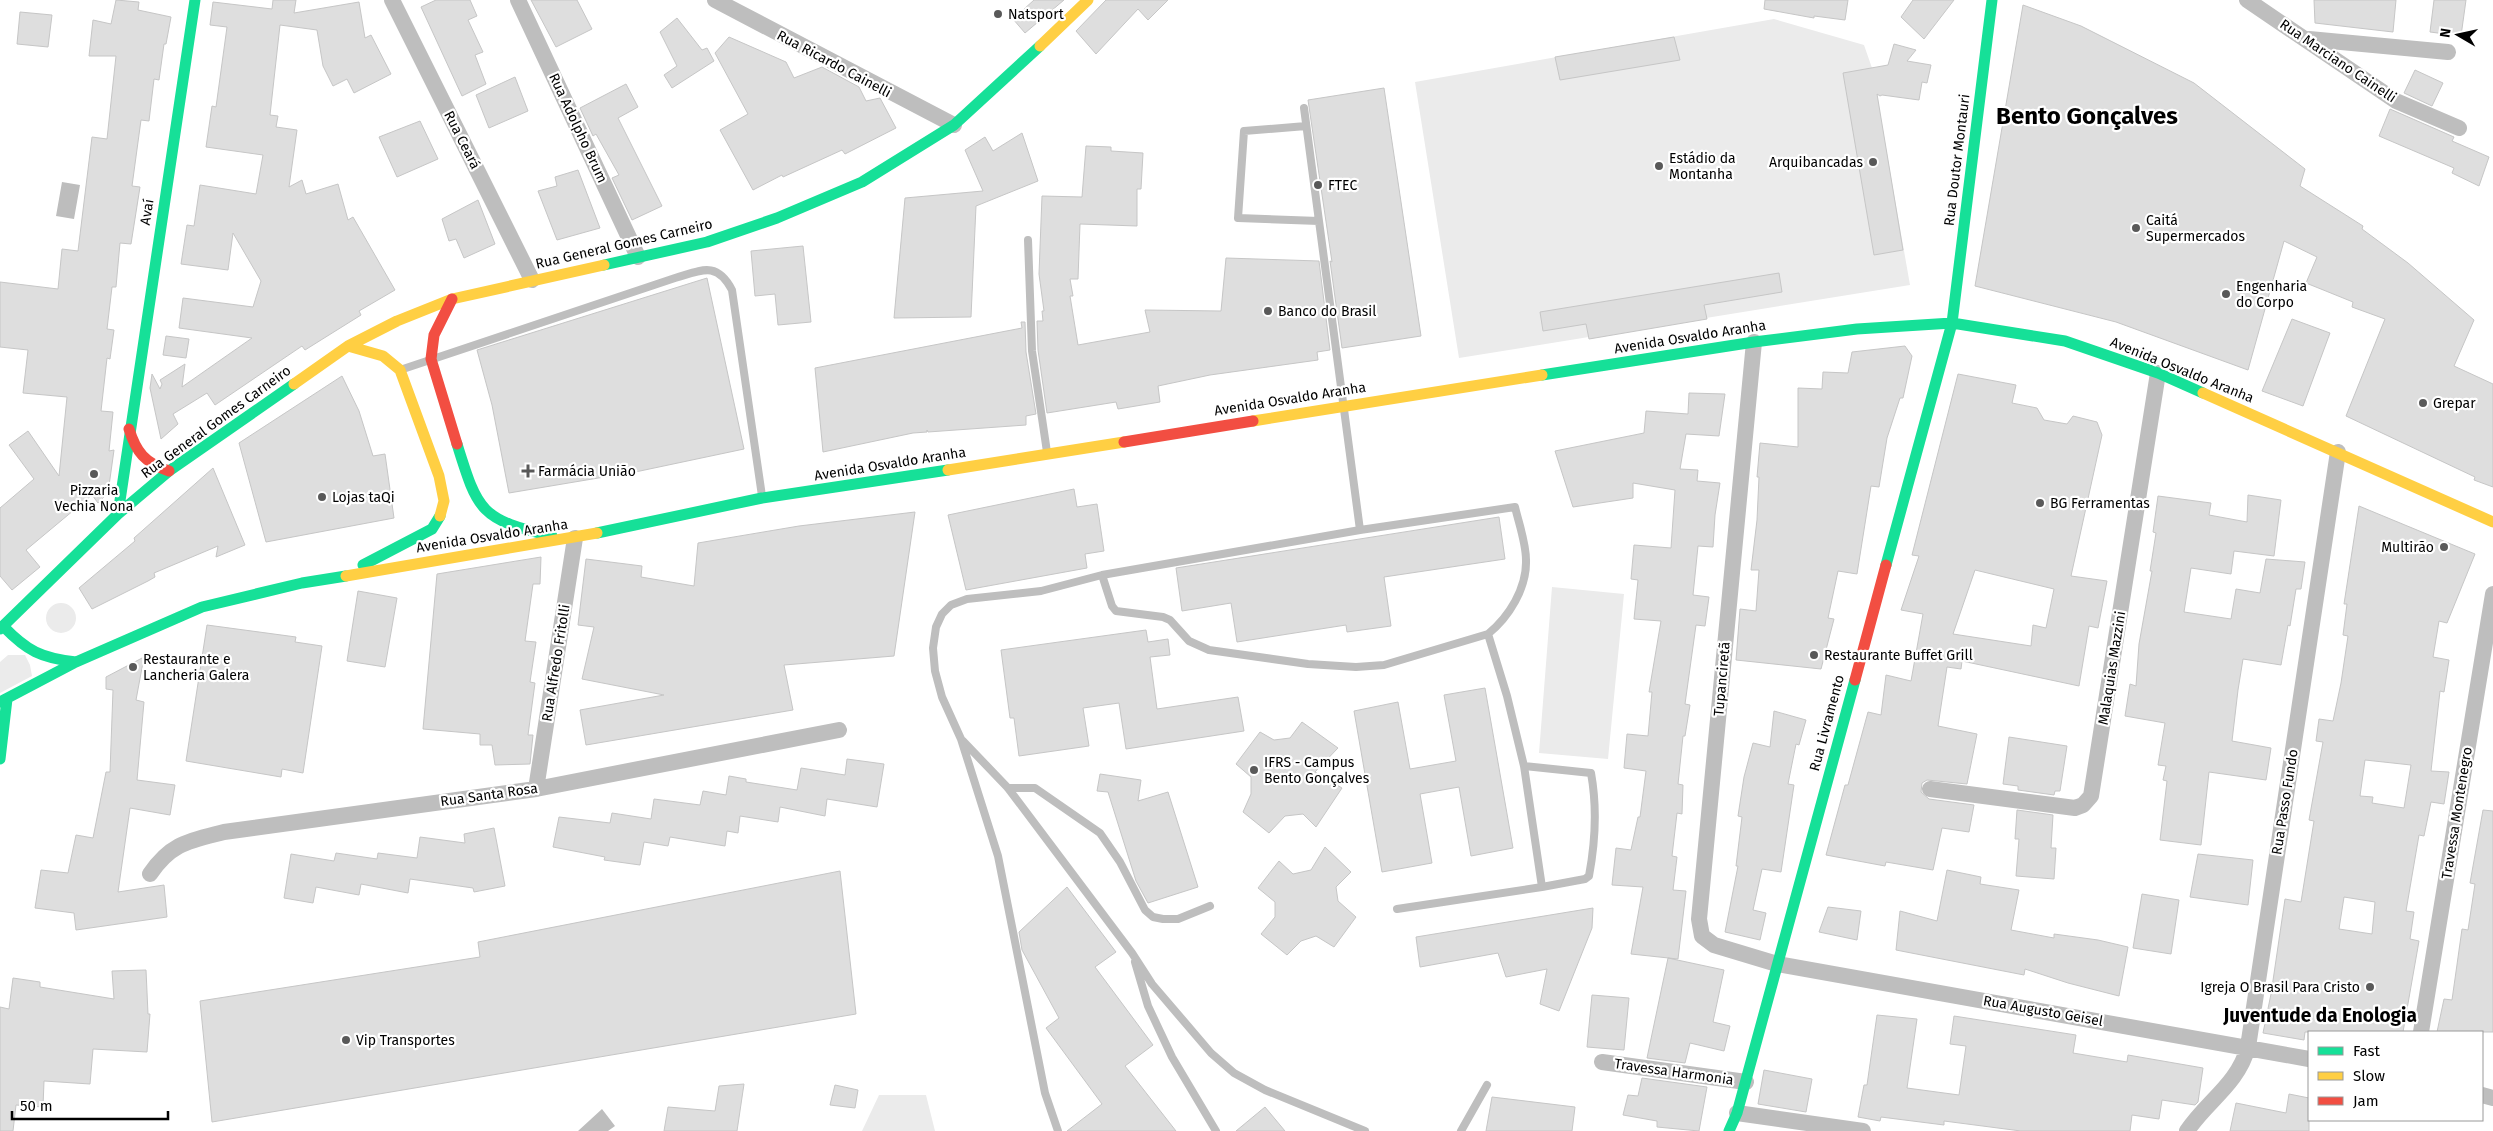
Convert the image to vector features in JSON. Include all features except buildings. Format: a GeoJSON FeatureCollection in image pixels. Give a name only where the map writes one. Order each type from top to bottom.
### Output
{"type":"FeatureCollection","features":[{"type":"Feature","properties":{"kind":"main road","name":"Avaí"},"geometry":{"type":"LineString","coordinates":[[118,514],[129,428],[195,0]]}},
{"type":"Feature","properties":{"kind":"main road","name":"Rua General Gomes Carneiro"},"geometry":{"type":"LineString","coordinates":[[1,626],[40,591],[118,514],[169,471],[348,346],[396,322],[452,299],[707,242],[777,218],[854,186],[954,125],[1022,64],[1088,0]]}},
{"type":"Feature","properties":{"kind":"main road","name":"Rua Doutor Montauri"},"geometry":{"type":"LineString","coordinates":[[1952,323],[1992,0]]}},
{"type":"Feature","properties":{"kind":"main road"},"geometry":{"type":"LineString","coordinates":[[452,299],[434,330],[430,344],[431,359],[471,490],[479,505],[497,522],[569,538]]}},
{"type":"Feature","properties":{"kind":"main road","name":"Avenida Osvaldo Aranha"},"geometry":{"type":"LineString","coordinates":[[3,700],[76,662],[202,607],[302,583],[569,538],[762,498],[1047,455],[1342,406],[1754,342],[1857,329],[1952,323],[2065,342],[2158,373],[2493,522]]}},
{"type":"Feature","properties":{"kind":"main road","name":"Rua Livramento"},"geometry":{"type":"LineString","coordinates":[[1729,1131],[1737,1113],[1746,1082],[1952,323]]}},
{"type":"Feature","properties":{"kind":"main road"},"geometry":{"type":"LineString","coordinates":[[342,576],[420,537],[432,529],[441,513],[444,501],[440,476],[400,370],[391,359],[380,352],[348,346]]}},
{"type":"Feature","properties":{"kind":"main road","name":"Avaí"},"geometry":{"type":"LineString","coordinates":[[129,428],[135,448],[143,459],[156,467],[169,471]]}},
{"type":"Feature","properties":{"kind":"main road"},"geometry":{"type":"LineString","coordinates":[[1,626],[22,647],[35,655],[48,659],[76,662]]}},
{"type":"Feature","properties":{"kind":"main road"},"geometry":{"type":"LineString","coordinates":[[0,759],[3,700]]}},
{"type":"Feature","properties":{"kind":"street","name":"Rua Ceará"},"geometry":{"type":"LineString","coordinates":[[392,0],[532,280]]}},
{"type":"Feature","properties":{"kind":"street","name":"Rua Adolpho Brum"},"geometry":{"type":"LineString","coordinates":[[518,0],[638,257]]}},
{"type":"Feature","properties":{"kind":"street","name":"Rua Ricardo Cainelli"},"geometry":{"type":"LineString","coordinates":[[715,0],[954,125]]}},
{"type":"Feature","properties":{"kind":"street","name":"Rua Marciano Cainelli"},"geometry":{"type":"LineString","coordinates":[[2247,0],[2396,101],[2459,128]]}},
{"type":"Feature","properties":{"kind":"street"},"geometry":{"type":"LineString","coordinates":[[2306,39],[2448,52]]}},
{"type":"Feature","properties":{"kind":"street","name":"Tupanciretã"},"geometry":{"type":"LineString","coordinates":[[1754,342],[1699,919],[1702,936],[1714,945],[1777,964]]}},
{"type":"Feature","properties":{"kind":"street","name":"Malaquias Mazzini"},"geometry":{"type":"LineString","coordinates":[[1930,790],[2075,808],[2083,805],[2091,796],[2158,373]]}},
{"type":"Feature","properties":{"kind":"street","name":"Rua Passo Fundo"},"geometry":{"type":"LineString","coordinates":[[2187,1131],[2231,1083],[2245,1059],[2248,1048],[2338,452]]}},
{"type":"Feature","properties":{"kind":"street","name":"Rua Alfredo Fritolli"},"geometry":{"type":"LineString","coordinates":[[536,789],[569,538]]}},
{"type":"Feature","properties":{"kind":"street","name":"Travessa Montenegro"},"geometry":{"type":"LineString","coordinates":[[2421,1031],[2493,594]]}},
{"type":"Feature","properties":{"kind":"street","name":"Rua Santa Rosa"},"geometry":{"type":"LineString","coordinates":[[150,874],[162,857],[174,848],[224,832],[536,789],[839,730]]}},
{"type":"Feature","properties":{"kind":"street","name":"Rua Augusto Geisel"},"geometry":{"type":"LineString","coordinates":[[1777,964],[2308,1059]]}},
{"type":"Feature","properties":{"kind":"street","name":"Travessa Harmonia"},"geometry":{"type":"LineString","coordinates":[[1602,1062],[1746,1082]]}},
{"type":"Feature","properties":{"kind":"street"},"geometry":{"type":"LineString","coordinates":[[1737,1113],[1863,1131]]}},
{"type":"Feature","properties":{"kind":"lane"},"geometry":{"type":"LineString","coordinates":[[1304,108],[1342,406],[1360,530]]}},
{"type":"Feature","properties":{"kind":"lane"},"geometry":{"type":"LineString","coordinates":[[1306,126],[1244,131],[1238,218],[1319,222]]}},
{"type":"Feature","properties":{"kind":"lane"},"geometry":{"type":"LineString","coordinates":[[1028,240],[1032,351],[1047,455]]}},
{"type":"Feature","properties":{"kind":"lane"},"geometry":{"type":"LineString","coordinates":[[400,370],[675,278],[700,271],[718,272],[725,277],[732,290],[762,498]]}},
{"type":"Feature","properties":{"kind":"lane"},"geometry":{"type":"LineString","coordinates":[[1058,1131],[1045,1093],[998,856],[961,739],[942,697],[935,671],[933,648],[936,627],[942,614],[952,605],[967,599],[1041,591],[1102,575],[1360,530],[1515,507],[1526,558],[1526,572],[1511,608],[1497,627],[1488,634],[1384,665],[1356,667],[1308,664],[1209,650],[1189,641],[1170,620],[1163,616],[1116,611],[1112,606],[1102,575]]}},
{"type":"Feature","properties":{"kind":"lane"},"geometry":{"type":"LineString","coordinates":[[1488,634],[1524,766],[1542,887]]}},
{"type":"Feature","properties":{"kind":"lane"},"geometry":{"type":"LineString","coordinates":[[961,739],[1008,788],[1132,953],[1152,984],[1211,1053],[1234,1073],[1266,1090],[1365,1131]]}},
{"type":"Feature","properties":{"kind":"lane"},"geometry":{"type":"LineString","coordinates":[[1397,909],[1585,880],[1589,876],[1593,827],[1591,773],[1524,766]]}},
{"type":"Feature","properties":{"kind":"lane"},"geometry":{"type":"LineString","coordinates":[[1008,788],[1035,788],[1100,832],[1120,862],[1144,910],[1153,916],[1164,920],[1178,919],[1210,906]]}},
{"type":"Feature","properties":{"kind":"lane"},"geometry":{"type":"LineString","coordinates":[[1132,953],[1148,1006],[1156,1023],[1172,1056],[1216,1131]]}},
{"type":"Feature","properties":{"kind":"lane"},"geometry":{"type":"LineString","coordinates":[[1462,1131],[1487,1084]]}},
{"type":"Feature","properties":{"kind":"shaded area","name":"Estádio da Montanha"},"geometry":{"type":"Polygon","coordinates":[[[1774,19],[1864,45],[1872,68],[1910,285],[1459,358],[1415,82],[1774,19]]]}},
{"type":"Feature","properties":{"kind":"shaded area"},"geometry":{"type":"Polygon","coordinates":[[[62,182],[80,185],[74,219],[56,216],[62,182]]]}},
{"type":"Feature","properties":{"kind":"shaded area"},"geometry":{"type":"Polygon","coordinates":[[[1552,587],[1624,594],[1608,759],[1539,753],[1552,587]]]}},
{"type":"Feature","properties":{"kind":"shaded area"},"geometry":{"type":"Polygon","coordinates":[[[61,603],[67,604],[75,612],[75,624],[67,632],[61,633],[55,632],[47,624],[46,618],[47,612],[55,604],[61,603]]]}},
{"type":"Feature","properties":{"kind":"shaded area"},"geometry":{"type":"Polygon","coordinates":[[[8,655],[25,655],[30,665],[32,676],[0,693],[0,662],[8,655]]]}},
{"type":"Feature","properties":{"kind":"shaded area"},"geometry":{"type":"Polygon","coordinates":[[[879,1095],[926,1095],[935,1131],[862,1131],[879,1095]]]}},
{"type":"Feature","properties":{"kind":"shaded area"},"geometry":{"type":"Polygon","coordinates":[[[602,1109],[615,1126],[608,1131],[578,1131],[602,1109]]]}},
{"type":"Feature","properties":{"kind":"traffic: fast"},"geometry":{"type":"LineString","coordinates":[[118,514],[195,0]]}},
{"type":"Feature","properties":{"kind":"traffic: fast"},"geometry":{"type":"LineString","coordinates":[[1886,565],[1952,323],[1992,0]]}},
{"type":"Feature","properties":{"kind":"traffic: fast"},"geometry":{"type":"LineString","coordinates":[[604,265],[707,242],[777,218],[862,182],[954,125],[1040,46]]}},
{"type":"Feature","properties":{"kind":"traffic: fast"},"geometry":{"type":"LineString","coordinates":[[1542,375],[1754,342],[1857,329],[1952,323],[2065,341],[2158,373],[2203,393]]}},
{"type":"Feature","properties":{"kind":"traffic: fast"},"geometry":{"type":"LineString","coordinates":[[0,629],[118,514],[169,471],[294,384]]}},
{"type":"Feature","properties":{"kind":"traffic: fast"},"geometry":{"type":"LineString","coordinates":[[457,444],[471,485],[486,510],[496,518],[510,524],[552,536]]}},
{"type":"Feature","properties":{"kind":"traffic: fast"},"geometry":{"type":"LineString","coordinates":[[597,533],[762,498],[948,470]]}},
{"type":"Feature","properties":{"kind":"traffic: fast"},"geometry":{"type":"LineString","coordinates":[[363,565],[432,529],[440,516]]}},
{"type":"Feature","properties":{"kind":"traffic: fast"},"geometry":{"type":"LineString","coordinates":[[0,702],[76,662],[202,607],[302,583],[346,576]]}},
{"type":"Feature","properties":{"kind":"traffic: fast"},"geometry":{"type":"LineString","coordinates":[[3,626],[20,642],[35,652],[53,658],[76,662]]}},
{"type":"Feature","properties":{"kind":"traffic: fast"},"geometry":{"type":"LineString","coordinates":[[1729,1131],[1737,1113],[1855,680]]}},
{"type":"Feature","properties":{"kind":"traffic: fast"},"geometry":{"type":"LineString","coordinates":[[0,759],[7,699]]}},
{"type":"Feature","properties":{"kind":"traffic: slow"},"geometry":{"type":"LineString","coordinates":[[1040,46],[1088,0]]}},
{"type":"Feature","properties":{"kind":"traffic: slow"},"geometry":{"type":"LineString","coordinates":[[294,384],[348,346],[397,321],[452,299],[604,265]]}},
{"type":"Feature","properties":{"kind":"traffic: slow"},"geometry":{"type":"LineString","coordinates":[[348,346],[383,356],[400,370],[439,476],[444,501],[440,516]]}},
{"type":"Feature","properties":{"kind":"traffic: slow"},"geometry":{"type":"LineString","coordinates":[[1253,421],[1542,375]]}},
{"type":"Feature","properties":{"kind":"traffic: slow"},"geometry":{"type":"LineString","coordinates":[[2203,393],[2493,522]]}},
{"type":"Feature","properties":{"kind":"traffic: slow"},"geometry":{"type":"LineString","coordinates":[[948,470],[1124,442]]}},
{"type":"Feature","properties":{"kind":"traffic: slow"},"geometry":{"type":"LineString","coordinates":[[346,576],[597,533]]}},
{"type":"Feature","properties":{"kind":"traffic: jam"},"geometry":{"type":"LineString","coordinates":[[452,299],[434,335],[431,359],[457,444]]}},
{"type":"Feature","properties":{"kind":"traffic: jam"},"geometry":{"type":"LineString","coordinates":[[1124,442],[1253,421]]}},
{"type":"Feature","properties":{"kind":"traffic: jam"},"geometry":{"type":"LineString","coordinates":[[129,429],[138,450],[143,456],[169,471]]}},
{"type":"Feature","properties":{"kind":"traffic: jam"},"geometry":{"type":"LineString","coordinates":[[1855,680],[1886,565]]}},
{"type":"Feature","properties":{"kind":"place","name":"Natsport"},"geometry":{"type":"Point","coordinates":[998,14]}},
{"type":"Feature","properties":{"kind":"place","name":"Arquibancadas"},"geometry":{"type":"Point","coordinates":[1873,162]}},
{"type":"Feature","properties":{"kind":"place","name":"Estádio da Montanha"},"geometry":{"type":"Point","coordinates":[1659,166]}},
{"type":"Feature","properties":{"kind":"place","name":"FTEC"},"geometry":{"type":"Point","coordinates":[1318,185]}},
{"type":"Feature","properties":{"kind":"place","name":"Caitá Supermercados"},"geometry":{"type":"Point","coordinates":[2136,228]}},
{"type":"Feature","properties":{"kind":"place","name":"Engenharia do Corpo"},"geometry":{"type":"Point","coordinates":[2226,294]}},
{"type":"Feature","properties":{"kind":"place","name":"Banco do Brasil"},"geometry":{"type":"Point","coordinates":[1268,311]}},
{"type":"Feature","properties":{"kind":"place","name":"Grepar"},"geometry":{"type":"Point","coordinates":[2423,403]}},
{"type":"Feature","properties":{"kind":"place","name":"Farmácia União"},"geometry":{"type":"Point","coordinates":[528,471]}},
{"type":"Feature","properties":{"kind":"place","name":"Pizzaria Vechia Nona"},"geometry":{"type":"Point","coordinates":[94,474]}},
{"type":"Feature","properties":{"kind":"place","name":"Lojas taQi"},"geometry":{"type":"Point","coordinates":[322,497]}},
{"type":"Feature","properties":{"kind":"place","name":"BG Ferramentas"},"geometry":{"type":"Point","coordinates":[2040,503]}},
{"type":"Feature","properties":{"kind":"place","name":"Multirão"},"geometry":{"type":"Point","coordinates":[2444,547]}},
{"type":"Feature","properties":{"kind":"place","name":"Restaurante Buffet Grill"},"geometry":{"type":"Point","coordinates":[1814,655]}},
{"type":"Feature","properties":{"kind":"place","name":"Restaurante e Lancheria Galera"},"geometry":{"type":"Point","coordinates":[133,667]}},
{"type":"Feature","properties":{"kind":"place","name":"IFRS - Campus Bento Gonçalves"},"geometry":{"type":"Point","coordinates":[1254,770]}},
{"type":"Feature","properties":{"kind":"place","name":"Igreja O Brasil Para Cristo"},"geometry":{"type":"Point","coordinates":[2370,987]}},
{"type":"Feature","properties":{"kind":"place","name":"Vip Transportes"},"geometry":{"type":"Point","coordinates":[346,1040]}},
{"type":"Feature","properties":{"kind":"district","name":"Bento Gonçalves"},"geometry":{"type":"Point","coordinates":[2087,116]}},
{"type":"Feature","properties":{"kind":"district","name":"Juventude da Enologia"},"geometry":{"type":"Point","coordinates":[2320,1015]}}]}
